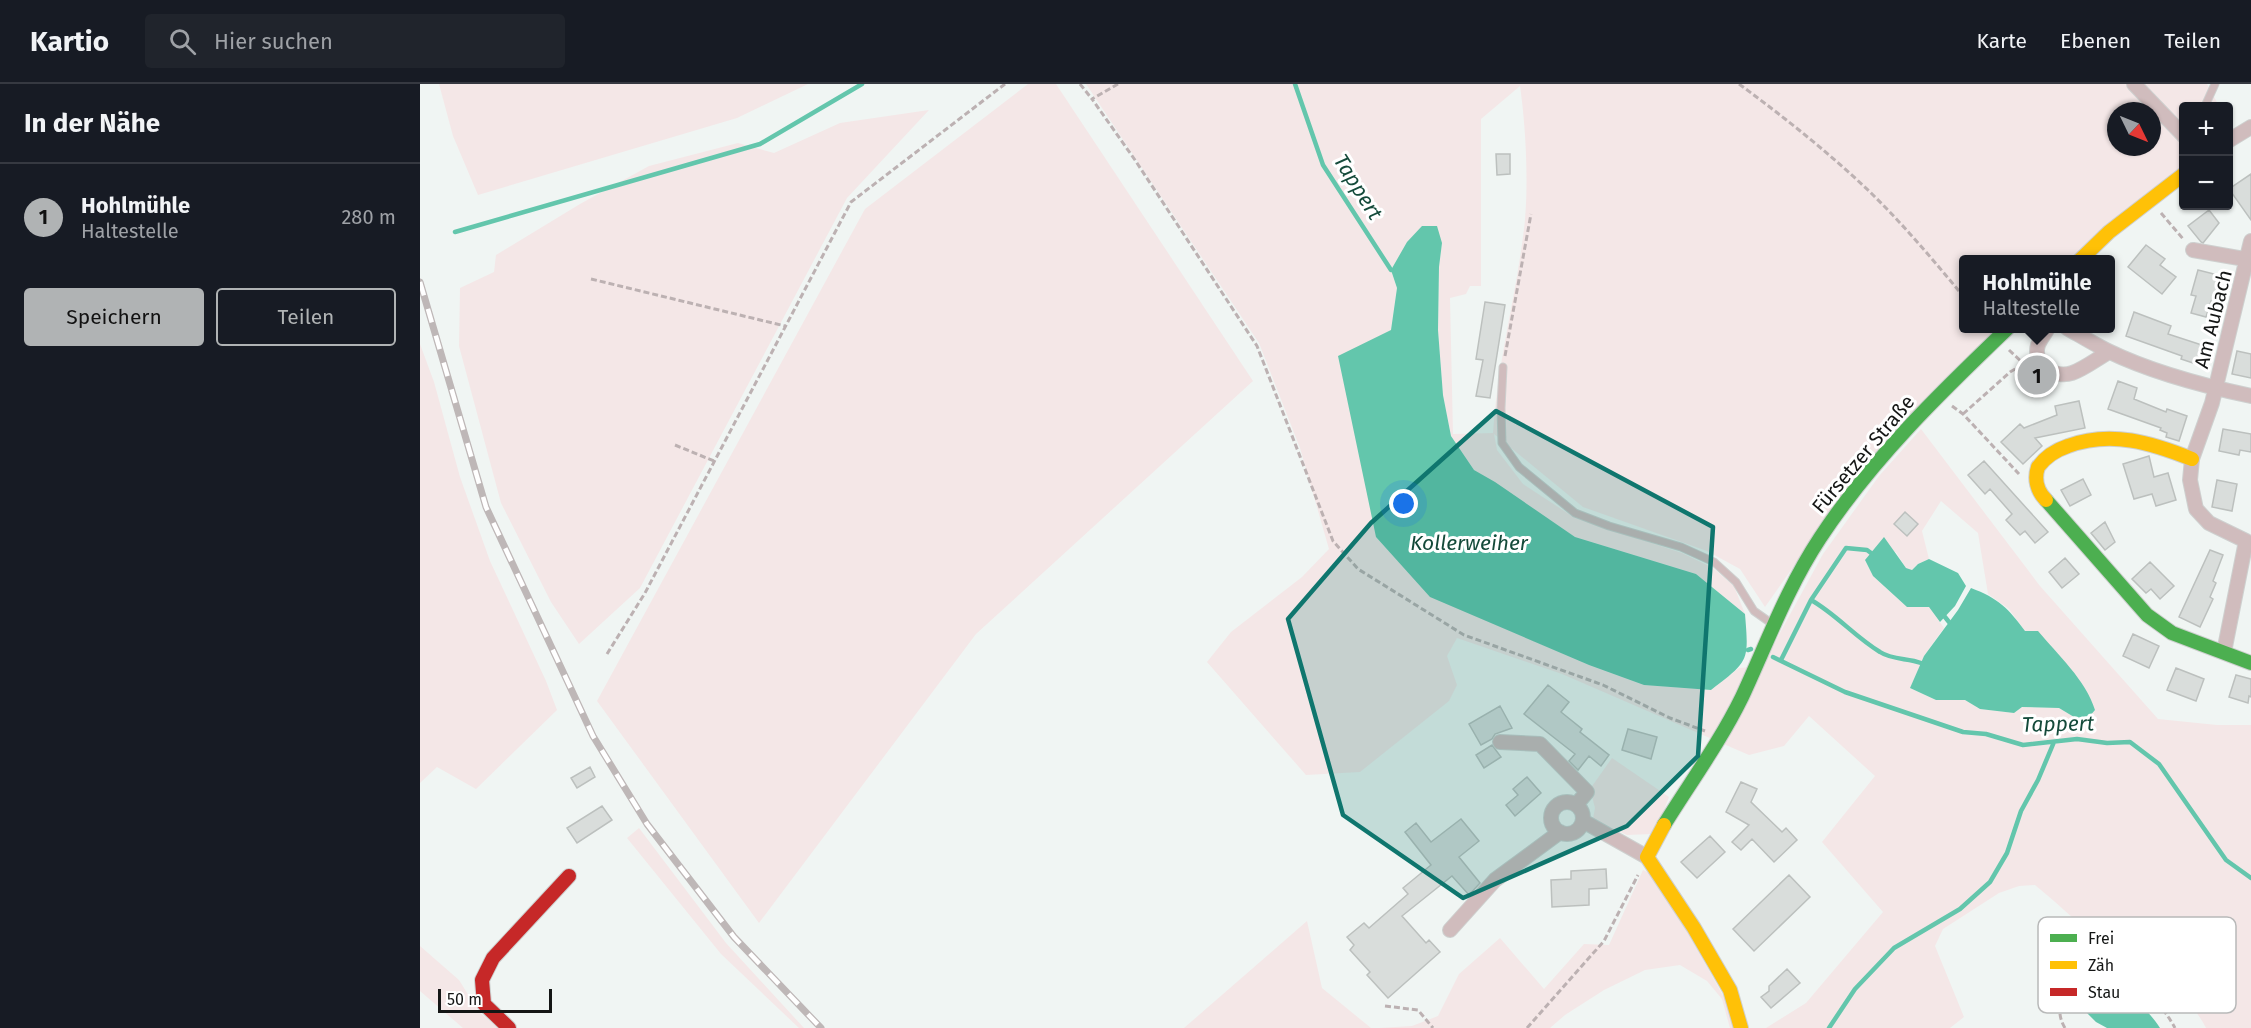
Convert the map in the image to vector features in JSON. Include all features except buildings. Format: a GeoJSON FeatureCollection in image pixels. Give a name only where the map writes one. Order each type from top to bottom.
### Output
{"type":"FeatureCollection","features":[{"type":"Feature","properties":{"kind":"street"},"geometry":{"type":"LineString","coordinates":[[2134,84],[2179,131]]}},
{"type":"Feature","properties":{"kind":"street"},"geometry":{"type":"LineString","coordinates":[[2233,138],[2251,127]]}},
{"type":"Feature","properties":{"kind":"street"},"geometry":{"type":"LineString","coordinates":[[2085,255],[2109,232],[2179,178]]}},
{"type":"Feature","properties":{"kind":"street","name":"Am Aubach"},"geometry":{"type":"LineString","coordinates":[[2224,652],[2246,541],[2210,523],[2196,509],[2190,480],[2192,459],[2216,388],[2249,260],[2251,241]]}},
{"type":"Feature","properties":{"kind":"street","name":"Am Aubach"},"geometry":{"type":"LineString","coordinates":[[2193,250],[2249,260]]}},
{"type":"Feature","properties":{"kind":"street","name":"Fürsetzer Straße"},"geometry":{"type":"LineString","coordinates":[[1647,857],[1663,825],[1720,736],[1799,572],[1848,500],[1938,395],[2002,333]]}},
{"type":"Feature","properties":{"kind":"street"},"geometry":{"type":"LineString","coordinates":[[2045,333],[2038,346],[2041,363],[2049,370],[2061,375],[2071,374],[2109,352]]}},
{"type":"Feature","properties":{"kind":"street"},"geometry":{"type":"LineString","coordinates":[[2076,333],[2109,352],[2216,388],[2251,396]]}},
{"type":"Feature","properties":{"kind":"street"},"geometry":{"type":"LineString","coordinates":[[2192,459],[2155,444],[2113,437],[2089,439],[2052,454],[2039,465],[2035,477],[2040,494],[2148,615],[2172,633],[2251,663]]}},
{"type":"Feature","properties":{"kind":"street"},"geometry":{"type":"LineString","coordinates":[[1500,742],[1540,744],[1587,792],[1576,805]]}},
{"type":"Feature","properties":{"kind":"street"},"geometry":{"type":"LineString","coordinates":[[1563,802],[1576,805],[1581,810],[1582,821],[1575,832],[1567,834],[1560,832],[1553,826],[1551,818],[1554,809],[1563,802]]}},
{"type":"Feature","properties":{"kind":"street"},"geometry":{"type":"LineString","coordinates":[[1582,821],[1647,857],[1694,928],[1730,990],[1741,1028]]}},
{"type":"Feature","properties":{"kind":"street"},"geometry":{"type":"LineString","coordinates":[[1450,930],[1495,880],[1560,832]]}},
{"type":"Feature","properties":{"kind":"street"},"geometry":{"type":"LineString","coordinates":[[509,1028],[484,1004],[482,980],[493,958],[569,876]]}},
{"type":"Feature","properties":{"kind":"lane"},"geometry":{"type":"LineString","coordinates":[[2207,102],[2216,84]]}},
{"type":"Feature","properties":{"kind":"lane"},"geometry":{"type":"LineString","coordinates":[[1503,367],[1502,443],[1519,467],[1575,513],[1609,526],[1681,547],[1714,562],[1736,582],[1754,611],[1773,624]]}},
{"type":"Feature","properties":{"kind":"path"},"geometry":{"type":"LineString","coordinates":[[607,654],[645,593],[850,202],[1005,84]]}},
{"type":"Feature","properties":{"kind":"path"},"geometry":{"type":"LineString","coordinates":[[1080,84],[1135,160],[1257,346],[1333,541],[1358,569],[1464,635],[1603,685],[1670,717],[1720,736]]}},
{"type":"Feature","properties":{"kind":"path"},"geometry":{"type":"LineString","coordinates":[[1092,99],[1118,84]]}},
{"type":"Feature","properties":{"kind":"path"},"geometry":{"type":"LineString","coordinates":[[1739,84],[1782,115],[1870,192],[1959,291]]}},
{"type":"Feature","properties":{"kind":"path"},"geometry":{"type":"LineString","coordinates":[[2150,201],[2193,250]]}},
{"type":"Feature","properties":{"kind":"path"},"geometry":{"type":"LineString","coordinates":[[1503,367],[1530,214]]}},
{"type":"Feature","properties":{"kind":"path"},"geometry":{"type":"LineString","coordinates":[[591,279],[785,326]]}},
{"type":"Feature","properties":{"kind":"path"},"geometry":{"type":"LineString","coordinates":[[1996,338],[2030,369]]}},
{"type":"Feature","properties":{"kind":"path"},"geometry":{"type":"LineString","coordinates":[[1963,414],[2010,372],[2024,364]]}},
{"type":"Feature","properties":{"kind":"path"},"geometry":{"type":"LineString","coordinates":[[1938,395],[1963,414],[2018,474],[2035,477]]}},
{"type":"Feature","properties":{"kind":"path"},"geometry":{"type":"LineString","coordinates":[[675,445],[714,461]]}},
{"type":"Feature","properties":{"kind":"path"},"geometry":{"type":"LineString","coordinates":[[1527,1028],[1604,941],[1647,857]]}},
{"type":"Feature","properties":{"kind":"path"},"geometry":{"type":"LineString","coordinates":[[1385,1006],[1418,1010],[1433,1028]]}},
{"type":"Feature","properties":{"kind":"path"},"geometry":{"type":"LineString","coordinates":[[2061,1013],[2061,1022],[2065,1028]]}},
{"type":"Feature","properties":{"kind":"path"},"geometry":{"type":"LineString","coordinates":[[2167,1013],[2175,1028]]}},
{"type":"Feature","properties":{"kind":"highlighted area"},"geometry":{"type":"Polygon","coordinates":[[[1496,411],[1713,527],[1698,756],[1627,826],[1463,898],[1343,815],[1288,619],[1371,523],[1496,411]]]}},
{"type":"Feature","properties":{"kind":"shaded area"},"geometry":{"type":"Polygon","coordinates":[[[439,84],[808,84],[737,118],[478,195],[453,136],[439,84]]]}},
{"type":"Feature","properties":{"kind":"shaded area"},"geometry":{"type":"Polygon","coordinates":[[[1028,84],[1056,84],[1253,381],[976,634],[759,923],[597,701],[865,209],[1028,84]]]}},
{"type":"Feature","properties":{"kind":"shaded area"},"geometry":{"type":"Polygon","coordinates":[[[1086,84],[2207,84],[2217,102],[2179,102],[2179,170],[2076,255],[1959,255],[1959,333],[1994,333],[1847,491],[1765,607],[1740,569],[1707,551],[1583,507],[1494,434],[1497,450],[1523,484],[1575,518],[1682,553],[1713,568],[1734,586],[1745,614],[1696,574],[1575,537],[1474,470],[1451,436],[1443,395],[1438,330],[1439,267],[1442,243],[1391,270],[1397,288],[1391,330],[1376,537],[1430,596],[1589,665],[1644,685],[1711,690],[1739,668],[1762,666],[1823,554],[1879,476],[1921,429],[2040,586],[2158,719],[2217,725],[2251,725],[2251,1028],[2206,1028],[2197,1013],[2236,1013],[2236,917],[2072,917],[2035,885],[2019,886],[1999,893],[1943,929],[1935,946],[1964,1017],[1950,1028],[1766,1028],[1806,1003],[1883,912],[1822,842],[1875,776],[1809,716],[1784,746],[1749,755],[1562,674],[1457,638],[1447,656],[1457,685],[1449,701],[1360,772],[1306,775],[1207,662],[1231,632],[1302,577],[1329,549],[1300,448],[1259,343],[1086,84]],[[1520,86],[1481,119],[1481,286],[1470,286],[1466,294],[1450,298],[1453,434],[1493,433],[1498,382],[1526,213],[1524,120],[1520,86]],[[1941,501],[1922,531],[1929,559],[1912,570],[1906,568],[1896,552],[1865,561],[1873,576],[1907,607],[1929,607],[1944,628],[1924,656],[1910,688],[1936,700],[1965,700],[1980,709],[2014,713],[2022,707],[2059,708],[2084,723],[2095,710],[2082,684],[2025,631],[2009,609],[1988,594],[1978,533],[1941,501]]]}},
{"type":"Feature","properties":{"kind":"shaded area"},"geometry":{"type":"Polygon","coordinates":[[[929,110],[847,198],[640,588],[579,644],[551,602],[501,503],[459,346],[460,288],[494,272],[496,255],[580,204],[649,166],[738,143],[774,153],[840,123],[929,110]]]}},
{"type":"Feature","properties":{"kind":"shaded area"},"geometry":{"type":"Polygon","coordinates":[[[420,344],[434,382],[460,477],[490,561],[546,681],[557,710],[476,789],[437,767],[420,783],[420,344]]]}},
{"type":"Feature","properties":{"kind":"shaded area"},"geometry":{"type":"Polygon","coordinates":[[[1612,758],[1669,797],[1657,828],[1652,834],[1627,835],[1593,819],[1595,808],[1590,789],[1612,758]]]}},
{"type":"Feature","properties":{"kind":"shaded area"},"geometry":{"type":"Polygon","coordinates":[[[639,828],[726,943],[804,1028],[799,1028],[721,954],[627,838],[639,828]]]}},
{"type":"Feature","properties":{"kind":"shaded area"},"geometry":{"type":"Polygon","coordinates":[[[1643,870],[1657,877],[1741,1028],[1730,1028],[1722,999],[1707,981],[1680,965],[1645,970],[1604,990],[1565,1015],[1550,1028],[1379,1028],[1412,1026],[1438,1016],[1459,974],[1500,938],[1544,989],[1584,944],[1609,945],[1643,870]]]}},
{"type":"Feature","properties":{"kind":"shaded area"},"geometry":{"type":"Polygon","coordinates":[[[1307,921],[1322,988],[1371,1028],[1184,1028],[1307,921]]]}},
{"type":"Feature","properties":{"kind":"shaded area"},"geometry":{"type":"Polygon","coordinates":[[[420,946],[459,980],[479,1012],[498,1028],[463,1028],[420,991],[420,946]]]}},
{"type":"Feature","properties":{"kind":"water","name":"Kollerweiher"},"geometry":{"type":"Polygon","coordinates":[[[1422,226],[1437,226],[1442,243],[1439,267],[1438,330],[1443,395],[1451,436],[1474,470],[1575,537],[1696,574],[1745,614],[1747,642],[1744,659],[1733,673],[1711,690],[1644,685],[1589,665],[1430,597],[1376,537],[1338,356],[1391,330],[1397,288],[1391,270],[1407,242],[1422,226]]]}},
{"type":"Feature","properties":{"kind":"water"},"geometry":{"type":"Polygon","coordinates":[[[1884,537],[1906,568],[1912,570],[1929,559],[1958,573],[1966,586],[1955,606],[1940,622],[1929,607],[1907,607],[1873,576],[1865,560],[1884,537]]]}},
{"type":"Feature","properties":{"kind":"water"},"geometry":{"type":"Polygon","coordinates":[[[1971,588],[2002,605],[2025,631],[2038,631],[2070,668],[2085,688],[2095,710],[2084,723],[2059,708],[2022,707],[2014,713],[1980,709],[1965,700],[1936,700],[1910,688],[1924,656],[1958,610],[1971,588]]]}},
{"type":"Feature","properties":{"kind":"water"},"geometry":{"type":"Polygon","coordinates":[[[2087,1013],[2148,1013],[2160,1028],[2107,1028],[2087,1013]]]}},
{"type":"Feature","properties":{"kind":"waterway"},"geometry":{"type":"LineString","coordinates":[[455,232],[760,144],[862,84]]}},
{"type":"Feature","properties":{"kind":"waterway","name":"Tappert"},"geometry":{"type":"LineString","coordinates":[[1295,84],[1323,165],[1391,270]]}},
{"type":"Feature","properties":{"kind":"waterway"},"geometry":{"type":"LineString","coordinates":[[1811,600],[1846,548],[1867,550],[1871,553]]}},
{"type":"Feature","properties":{"kind":"waterway","name":"Tappert"},"geometry":{"type":"LineString","coordinates":[[1781,660],[1811,600],[1880,652],[1921,663]]}},
{"type":"Feature","properties":{"kind":"waterway"},"geometry":{"type":"LineString","coordinates":[[1945,617],[1949,622]]}},
{"type":"Feature","properties":{"kind":"waterway","name":"Tappert"},"geometry":{"type":"LineString","coordinates":[[1773,657],[1845,692],[1963,732],[1986,734],[2023,745],[2077,739],[2107,743],[2130,742],[2159,764],[2226,860],[2251,878]]}},
{"type":"Feature","properties":{"kind":"waterway"},"geometry":{"type":"LineString","coordinates":[[1829,1028],[1855,989],[1894,948],[1960,909],[1990,882],[2007,853],[2021,811],[2038,780],[2054,742]]}},
{"type":"Feature","properties":{"kind":"railway"},"geometry":{"type":"LineString","coordinates":[[420,282],[486,507],[593,736],[647,824],[734,937],[821,1028]]}},
{"type":"Feature","properties":{"kind":"traffic: fast"},"geometry":{"type":"LineString","coordinates":[[1664,825],[1733,714],[1787,596],[1820,538],[1884,454],[1932,402],[2003,333]]}},
{"type":"Feature","properties":{"kind":"traffic: fast"},"geometry":{"type":"LineString","coordinates":[[2046,500],[2147,615],[2172,633],[2251,663]]}},
{"type":"Feature","properties":{"kind":"traffic: slow"},"geometry":{"type":"LineString","coordinates":[[2085,255],[2109,232],[2179,178]]}},
{"type":"Feature","properties":{"kind":"traffic: slow"},"geometry":{"type":"LineString","coordinates":[[2046,500],[2037,485],[2038,467],[2055,452],[2084,441],[2131,440],[2192,459]]}},
{"type":"Feature","properties":{"kind":"traffic: slow"},"geometry":{"type":"LineString","coordinates":[[1664,825],[1647,857],[1694,928],[1730,990],[1741,1028]]}},
{"type":"Feature","properties":{"kind":"traffic: jam"},"geometry":{"type":"LineString","coordinates":[[509,1028],[484,1004],[482,980],[493,958],[569,876]]}},
{"type":"Feature","properties":{"kind":"place","name":"Hohlmühle"},"geometry":{"type":"Point","coordinates":[2037,375]}}]}
